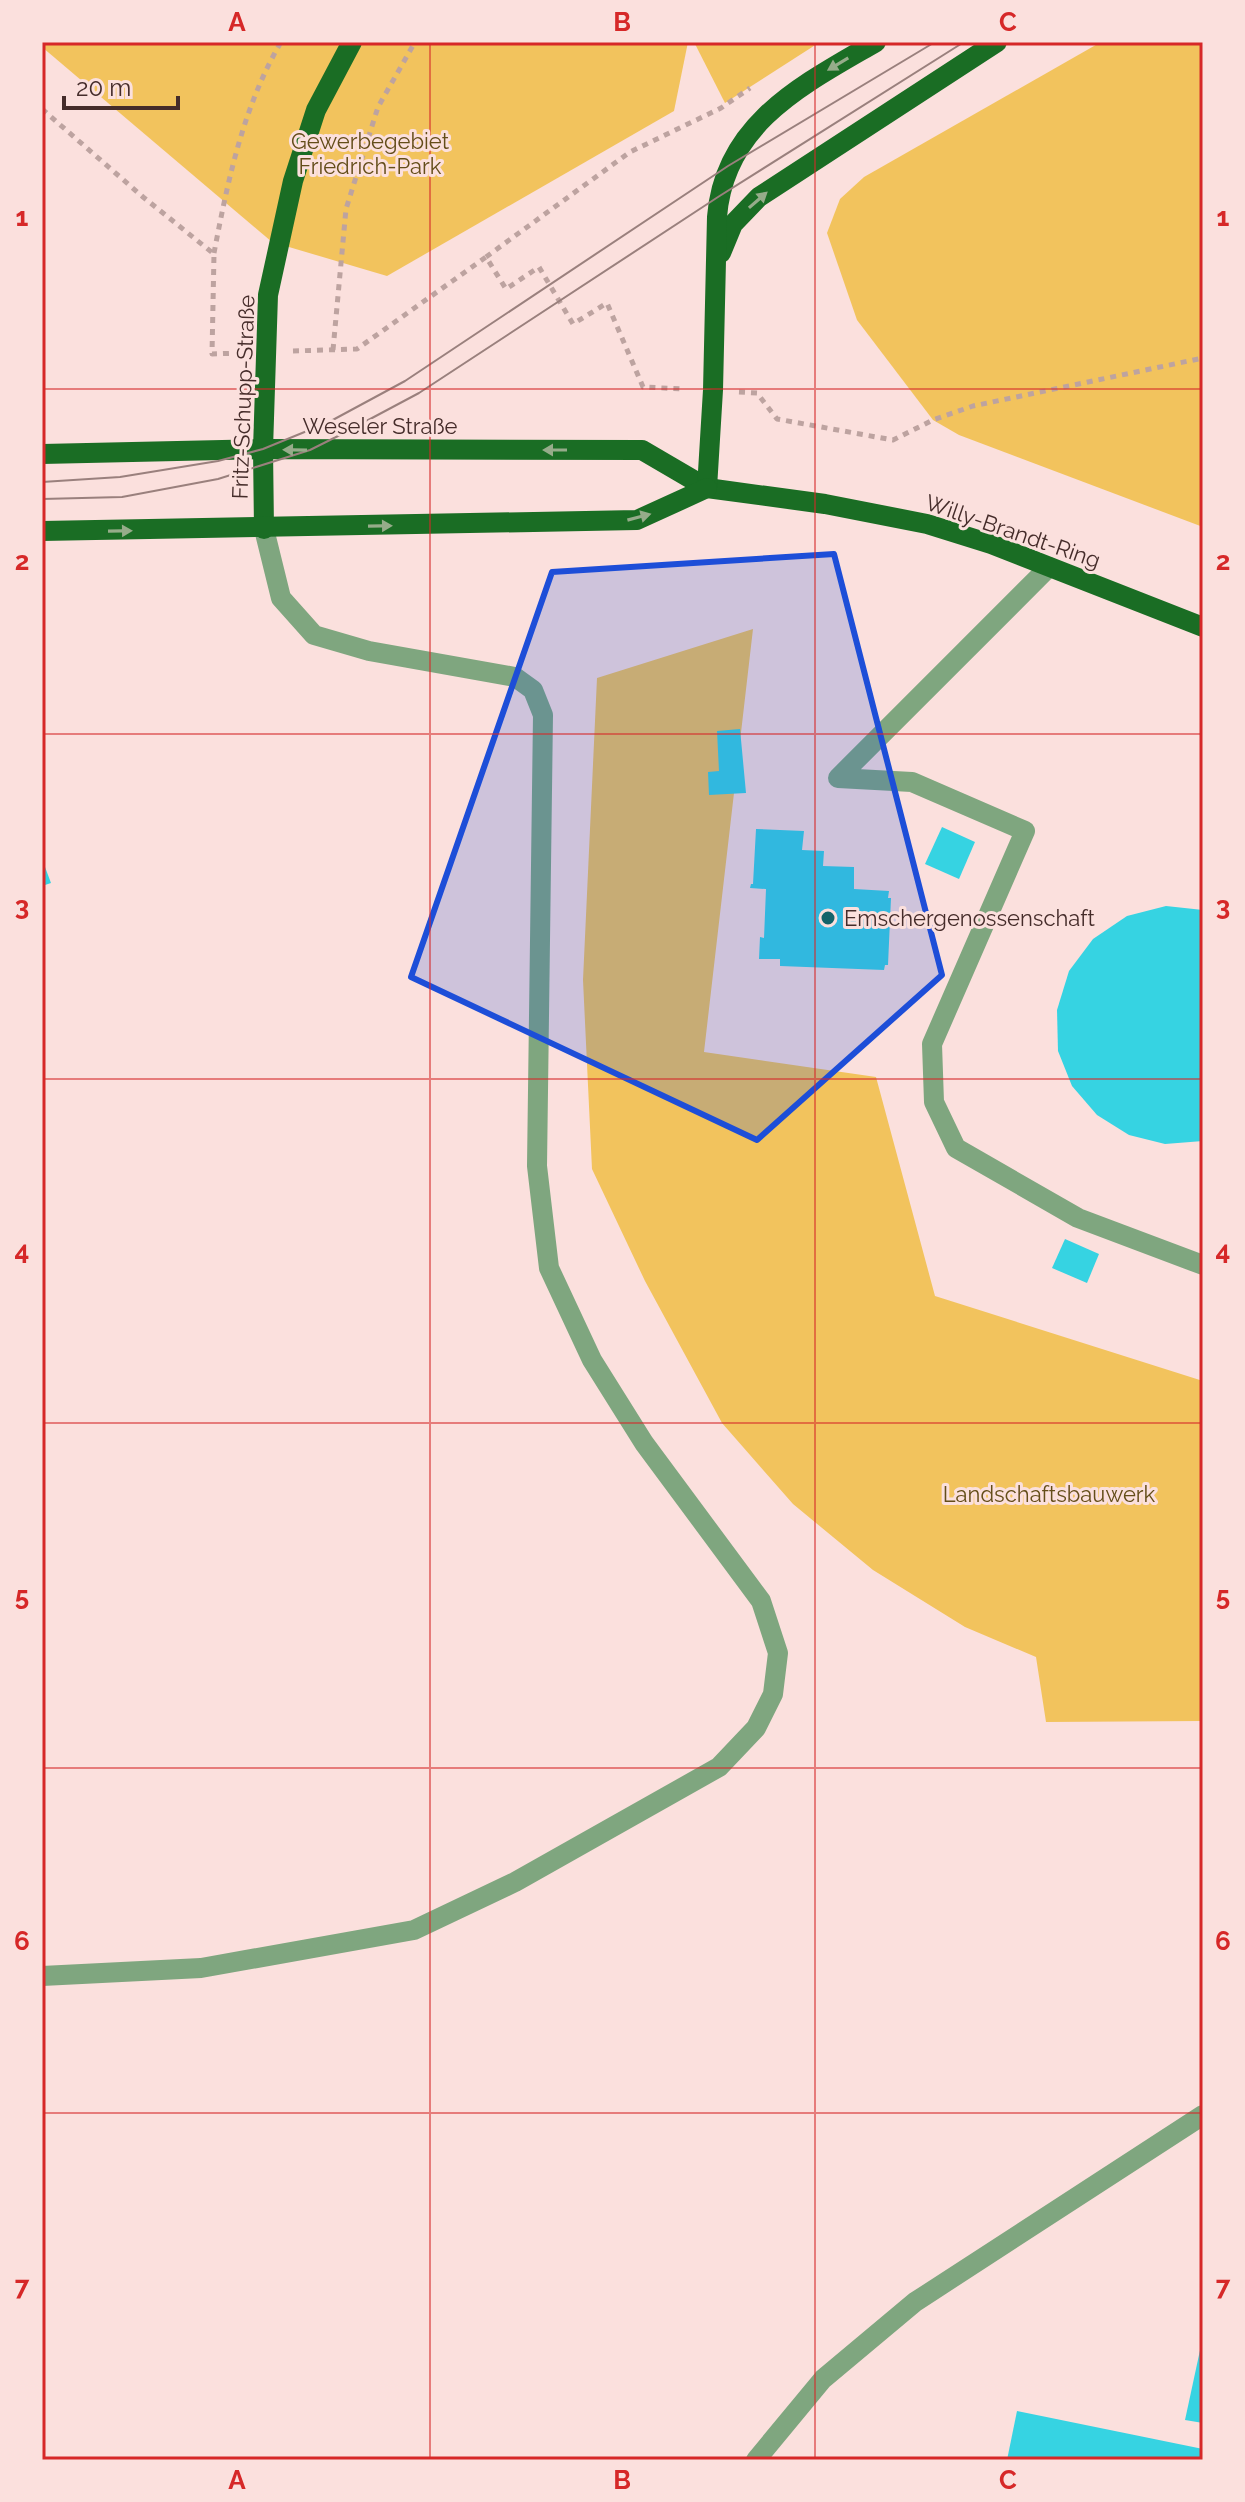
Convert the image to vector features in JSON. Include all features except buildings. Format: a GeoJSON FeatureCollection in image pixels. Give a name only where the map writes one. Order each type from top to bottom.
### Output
{"type":"FeatureCollection","features":[{"type":"Feature","properties":{"kind":"main road","name":"Fritz-Schupp-Straße"},"geometry":{"type":"LineString","coordinates":[[264,529],[268,295],[293,181],[316,110],[352,42]]}},
{"type":"Feature","properties":{"kind":"main road"},"geometry":{"type":"LineString","coordinates":[[42,531],[637,520],[707,488],[718,197],[728,166],[763,117],[800,87],[876,42]]}},
{"type":"Feature","properties":{"kind":"main road"},"geometry":{"type":"LineString","coordinates":[[717,264],[733,224],[759,197],[997,42]]}},
{"type":"Feature","properties":{"kind":"main road","name":"Weseler Straße"},"geometry":{"type":"LineString","coordinates":[[42,454],[263,449],[642,450],[707,488]]}},
{"type":"Feature","properties":{"kind":"main road","name":"Willy-Brandt-Ring"},"geometry":{"type":"LineString","coordinates":[[707,488],[825,504],[927,524],[1203,627]]}},
{"type":"Feature","properties":{"kind":"lane"},"geometry":{"type":"LineString","coordinates":[[42,1976],[201,1968],[414,1930],[515,1882],[719,1767],[756,1728],[773,1694],[778,1653],[761,1601],[644,1443],[614,1396],[592,1360],[549,1268],[537,1166],[543,715],[533,690],[515,677],[369,651],[314,635],[281,598],[264,529]]}},
{"type":"Feature","properties":{"kind":"lane"},"geometry":{"type":"LineString","coordinates":[[1049,567],[838,778],[912,782],[1025,831],[932,1044],[934,1102],[956,1148],[1078,1218],[1203,1265]]}},
{"type":"Feature","properties":{"kind":"lane"},"geometry":{"type":"LineString","coordinates":[[756,2460],[823,2379],[915,2302],[1203,2115]]}},
{"type":"Feature","properties":{"kind":"path"},"geometry":{"type":"LineString","coordinates":[[281,42],[250,110],[230,168],[214,254],[212,354],[357,349],[630,152],[721,108],[756,83]]}},
{"type":"Feature","properties":{"kind":"path"},"geometry":{"type":"LineString","coordinates":[[333,350],[346,209],[378,107],[415,42]]}},
{"type":"Feature","properties":{"kind":"path"},"geometry":{"type":"LineString","coordinates":[[42,109],[214,254]]}},
{"type":"Feature","properties":{"kind":"path"},"geometry":{"type":"LineString","coordinates":[[486,257],[506,289],[539,267],[573,324],[607,303],[643,387],[757,393],[777,419],[893,440],[933,420],[973,406],[1203,358]]}},
{"type":"Feature","properties":{"kind":"highlighted area"},"geometry":{"type":"Polygon","coordinates":[[[834,554],[942,975],[757,1140],[411,977],[552,572],[834,554]]]}},
{"type":"Feature","properties":{"kind":"green space","name":"Gewerbegebiet Friedrich-Park"},"geometry":{"type":"Polygon","coordinates":[[[42,42],[688,42],[674,111],[387,276],[272,242],[42,47],[42,42]]]}},
{"type":"Feature","properties":{"kind":"green space"},"geometry":{"type":"Polygon","coordinates":[[[694,42],[820,42],[725,103],[694,42]]]}},
{"type":"Feature","properties":{"kind":"green space"},"geometry":{"type":"Polygon","coordinates":[[[1101,42],[1203,42],[1203,527],[959,435],[933,420],[857,320],[827,233],[840,199],[864,177],[1101,42]]]}},
{"type":"Feature","properties":{"kind":"green space","name":"Landschaftsbauwerk"},"geometry":{"type":"Polygon","coordinates":[[[753,629],[704,1052],[876,1077],[935,1296],[1203,1381],[1203,1721],[1046,1722],[1036,1657],[965,1627],[873,1570],[793,1504],[722,1423],[645,1281],[592,1169],[583,980],[597,678],[753,629]]]}},
{"type":"Feature","properties":{"kind":"tram line"},"geometry":{"type":"LineString","coordinates":[[42,482],[120,477],[218,461],[263,449],[329,422],[405,381],[728,166],[935,42]]}},
{"type":"Feature","properties":{"kind":"tram line"},"geometry":{"type":"LineString","coordinates":[[42,499],[122,497],[218,479],[310,450],[419,393],[718,197],[964,42]]}},
{"type":"Feature","properties":{"kind":"place","name":"Emschergenossenschaft"},"geometry":{"type":"Point","coordinates":[828,918]}}]}
